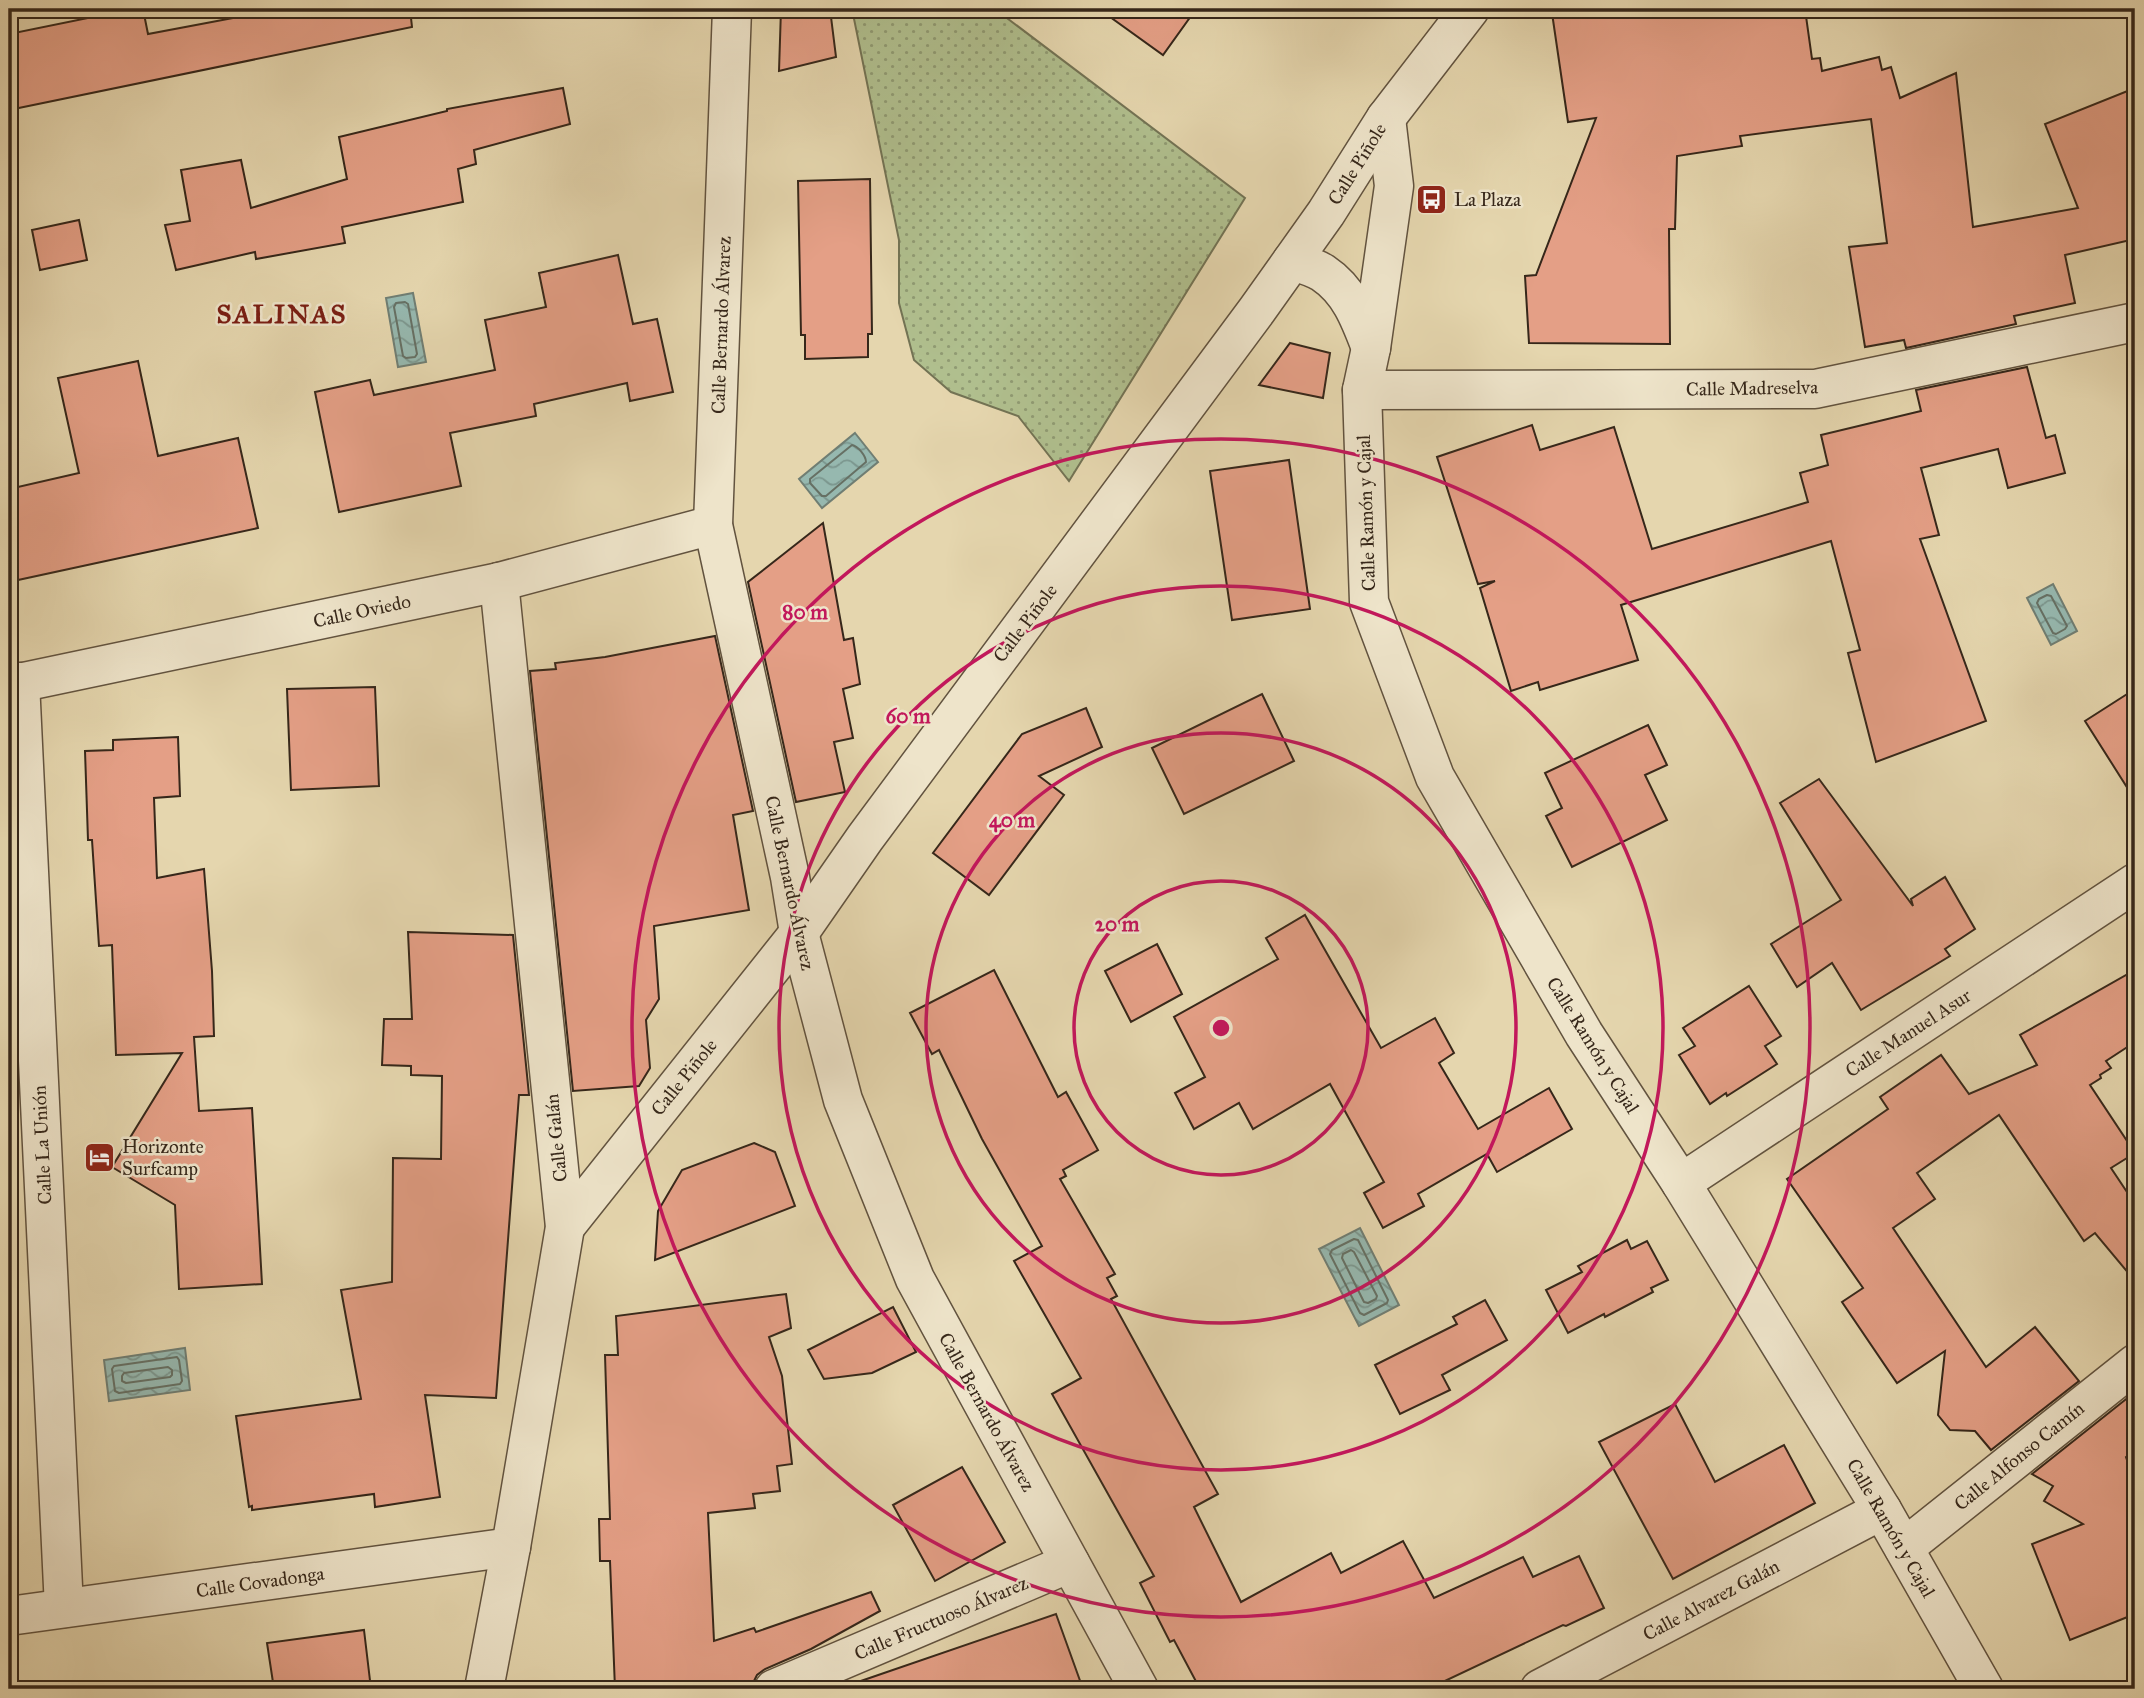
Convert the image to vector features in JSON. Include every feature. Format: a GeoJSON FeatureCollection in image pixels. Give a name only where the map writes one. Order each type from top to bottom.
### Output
{"type":"FeatureCollection","features":[{"type":"Feature","properties":{"kind":"street","name":"Calle Bernardo Álvarez"},"geometry":{"type":"LineString","coordinates":[[732,9],[713,525],[790,877],[799,933],[843,1100],[915,1279],[1139,1689]]}},
{"type":"Feature","properties":{"kind":"street","name":"Calle Piñole"},"geometry":{"type":"LineString","coordinates":[[565,1227],[799,933],[866,838],[1292,261],[1386,118],[1470,9]]}},
{"type":"Feature","properties":{"kind":"street","name":"Calle Ramón y Cajal"},"geometry":{"type":"LineString","coordinates":[[1386,118],[1394,186],[1371,348],[1362,390],[1368,602],[1435,777],[1584,1034],[1681,1183],[1882,1510],[1984,1689]]}},
{"type":"Feature","properties":{"kind":"street"},"geometry":{"type":"LineString","coordinates":[[1292,261],[1322,272],[1344,291],[1357,312],[1371,348]]}},
{"type":"Feature","properties":{"kind":"street","name":"Calle Madreselva"},"geometry":{"type":"LineString","coordinates":[[1362,390],[1815,389],[2135,322]]}},
{"type":"Feature","properties":{"kind":"street","name":"Calle Oviedo"},"geometry":{"type":"LineString","coordinates":[[14,684],[499,582],[713,525]]}},
{"type":"Feature","properties":{"kind":"street","name":"Calle Galán"},"geometry":{"type":"LineString","coordinates":[[484,1689],[565,1227],[499,582]]}},
{"type":"Feature","properties":{"kind":"street","name":"Calle La Unión"},"geometry":{"type":"LineString","coordinates":[[14,684],[64,1608]]}},
{"type":"Feature","properties":{"kind":"street","name":"Calle Manuel Asur"},"geometry":{"type":"LineString","coordinates":[[1681,1183],[2135,883]]}},
{"type":"Feature","properties":{"kind":"street","name":"Calle Alfonso Camín"},"geometry":{"type":"LineString","coordinates":[[1904,1548],[2135,1364]]}},
{"type":"Feature","properties":{"kind":"street","name":"Calle Alvarez Galán"},"geometry":{"type":"LineString","coordinates":[[1540,1689],[1882,1510]]}},
{"type":"Feature","properties":{"kind":"street","name":"Calle Covadonga"},"geometry":{"type":"LineString","coordinates":[[9,1616],[511,1547]]}},
{"type":"Feature","properties":{"kind":"street","name":"Calle Fructuoso Álvarez"},"geometry":{"type":"LineString","coordinates":[[774,1689],[1070,1563]]}},
{"type":"Feature","properties":{"kind":"green space"},"geometry":{"type":"Polygon","coordinates":[[[852,9],[995,9],[1245,198],[1069,481],[1018,416],[951,392],[914,360],[899,303],[899,240],[852,9]]]}},
{"type":"Feature","properties":{"kind":"water"},"geometry":{"type":"Polygon","coordinates":[[[413,293],[426,362],[398,367],[386,298],[413,293]]]}},
{"type":"Feature","properties":{"kind":"water"},"geometry":{"type":"Polygon","coordinates":[[[855,433],[878,462],[822,508],[799,479],[855,433]]]}},
{"type":"Feature","properties":{"kind":"water"},"geometry":{"type":"Polygon","coordinates":[[[2053,584],[2077,631],[2051,645],[2027,598],[2053,584]]]}},
{"type":"Feature","properties":{"kind":"water"},"geometry":{"type":"Polygon","coordinates":[[[1360,1228],[1399,1305],[1359,1326],[1319,1249],[1360,1228]]]}},
{"type":"Feature","properties":{"kind":"water"},"geometry":{"type":"Polygon","coordinates":[[[185,1348],[190,1390],[109,1401],[104,1360],[185,1348]]]}},
{"type":"Feature","properties":{"kind":"building"},"geometry":{"type":"Polygon","coordinates":[[[143,9],[148,34],[249,15],[247,9],[410,9],[412,27],[9,110],[9,34],[143,9]]]}},
{"type":"Feature","properties":{"kind":"building"},"geometry":{"type":"Polygon","coordinates":[[[781,9],[830,9],[836,57],[779,71],[781,9]]]}},
{"type":"Feature","properties":{"kind":"building"},"geometry":{"type":"Polygon","coordinates":[[[1099,9],[1196,9],[1163,55],[1099,9]]]}},
{"type":"Feature","properties":{"kind":"building"},"geometry":{"type":"Polygon","coordinates":[[[1581,9],[1805,9],[1812,59],[1820,58],[1822,71],[1879,57],[1882,70],[1891,67],[1900,98],[1956,73],[1973,227],[2078,208],[2045,124],[2135,88],[2135,239],[2065,255],[2075,303],[2014,316],[2016,324],[1906,348],[1904,340],[1865,347],[1849,247],[1887,243],[1871,119],[1740,136],[1742,146],[1677,156],[1675,229],[1669,229],[1670,344],[1529,343],[1525,276],[1536,275],[1596,118],[1568,122],[1552,13],[1581,9]]]}},
{"type":"Feature","properties":{"kind":"building"},"geometry":{"type":"Polygon","coordinates":[[[563,88],[570,124],[474,150],[476,164],[458,169],[463,202],[342,227],[345,243],[256,259],[255,252],[176,270],[165,225],[190,221],[181,170],[241,160],[251,208],[347,179],[339,137],[447,109],[563,88]]]}},
{"type":"Feature","properties":{"kind":"building"},"geometry":{"type":"Polygon","coordinates":[[[870,179],[872,334],[868,334],[868,357],[805,359],[805,335],[801,335],[798,181],[870,179]]]}},
{"type":"Feature","properties":{"kind":"building"},"geometry":{"type":"Polygon","coordinates":[[[79,220],[87,260],[40,270],[32,230],[79,220]]]}},
{"type":"Feature","properties":{"kind":"building"},"geometry":{"type":"Polygon","coordinates":[[[618,255],[633,324],[657,319],[673,392],[630,401],[627,383],[534,404],[536,416],[450,433],[461,486],[339,512],[315,392],[370,380],[374,395],[495,370],[485,320],[546,307],[539,273],[618,255]]]}},
{"type":"Feature","properties":{"kind":"building"},"geometry":{"type":"Polygon","coordinates":[[[1290,343],[1330,353],[1323,398],[1259,385],[1290,343]]]}},
{"type":"Feature","properties":{"kind":"building"},"geometry":{"type":"Polygon","coordinates":[[[138,361],[158,456],[238,438],[258,528],[18,580],[9,536],[9,489],[79,473],[58,378],[138,361]]]}},
{"type":"Feature","properties":{"kind":"building"},"geometry":{"type":"Polygon","coordinates":[[[2027,367],[2046,438],[2055,435],[2065,473],[2008,488],[1998,449],[1921,468],[1939,535],[1920,539],[1986,721],[1876,762],[1848,653],[1860,650],[1831,541],[1621,605],[1638,660],[1540,690],[1538,682],[1511,691],[1480,588],[1495,581],[1478,584],[1437,457],[1532,425],[1540,450],[1614,427],[1652,549],[1808,502],[1800,473],[1828,465],[1821,435],[1921,411],[1916,390],[2027,367]]]}},
{"type":"Feature","properties":{"kind":"building"},"geometry":{"type":"Polygon","coordinates":[[[1289,460],[1310,609],[1232,620],[1210,471],[1289,460]]]}},
{"type":"Feature","properties":{"kind":"building"},"geometry":{"type":"Polygon","coordinates":[[[823,523],[844,640],[853,638],[860,684],[843,689],[853,738],[834,742],[845,792],[796,802],[748,582],[823,523]]]}},
{"type":"Feature","properties":{"kind":"building"},"geometry":{"type":"Polygon","coordinates":[[[715,636],[753,811],[733,815],[749,910],[654,926],[659,999],[646,1020],[650,1068],[639,1086],[573,1091],[530,671],[556,669],[555,663],[605,657],[715,636]]]}},
{"type":"Feature","properties":{"kind":"building"},"geometry":{"type":"Polygon","coordinates":[[[375,687],[379,786],[291,790],[287,689],[375,687]]]}},
{"type":"Feature","properties":{"kind":"building"},"geometry":{"type":"Polygon","coordinates":[[[2135,689],[2135,800],[2085,721],[2135,689]]]}},
{"type":"Feature","properties":{"kind":"building"},"geometry":{"type":"Polygon","coordinates":[[[1262,694],[1294,761],[1184,814],[1152,748],[1262,694]]]}},
{"type":"Feature","properties":{"kind":"building"},"geometry":{"type":"Polygon","coordinates":[[[1086,708],[1102,747],[1039,776],[1064,795],[989,895],[933,853],[1022,734],[1086,708]]]}},
{"type":"Feature","properties":{"kind":"building"},"geometry":{"type":"Polygon","coordinates":[[[1648,725],[1667,765],[1645,775],[1667,820],[1572,867],[1546,816],[1562,808],[1545,773],[1648,725]]]}},
{"type":"Feature","properties":{"kind":"building"},"geometry":{"type":"Polygon","coordinates":[[[178,737],[180,796],[154,798],[157,878],[204,869],[214,1036],[194,1037],[199,1111],[252,1108],[262,1284],[179,1289],[175,1205],[112,1167],[182,1053],[116,1055],[112,945],[99,946],[92,840],[88,840],[85,751],[113,750],[113,740],[178,737]]]}},
{"type":"Feature","properties":{"kind":"building"},"geometry":{"type":"Polygon","coordinates":[[[1819,779],[1913,906],[1911,899],[1945,877],[1975,929],[1945,949],[1950,956],[1861,1010],[1832,963],[1797,987],[1771,944],[1841,900],[1780,803],[1819,779]]]}},
{"type":"Feature","properties":{"kind":"building"},"geometry":{"type":"Polygon","coordinates":[[[1305,915],[1381,1048],[1435,1018],[1454,1053],[1439,1063],[1478,1129],[1549,1088],[1572,1129],[1497,1172],[1487,1154],[1418,1194],[1424,1206],[1383,1228],[1364,1193],[1384,1182],[1330,1084],[1253,1129],[1239,1103],[1194,1129],[1175,1093],[1205,1077],[1174,1017],[1278,959],[1266,938],[1305,915]]]}},
{"type":"Feature","properties":{"kind":"building"},"geometry":{"type":"Polygon","coordinates":[[[408,932],[513,935],[529,1095],[519,1095],[496,1398],[425,1395],[440,1497],[375,1507],[374,1494],[252,1510],[252,1506],[249,1507],[236,1416],[361,1399],[341,1290],[392,1282],[393,1158],[441,1159],[442,1076],[411,1075],[411,1066],[382,1065],[384,1019],[412,1019],[408,932]]]}},
{"type":"Feature","properties":{"kind":"building"},"geometry":{"type":"Polygon","coordinates":[[[1157,944],[1182,994],[1131,1022],[1105,971],[1157,944]]]}},
{"type":"Feature","properties":{"kind":"building"},"geometry":{"type":"Polygon","coordinates":[[[994,970],[1058,1097],[1066,1092],[1098,1150],[1063,1170],[1066,1176],[1060,1179],[1115,1274],[1107,1278],[1117,1296],[1111,1299],[1218,1494],[1194,1507],[1241,1602],[1331,1553],[1341,1573],[1403,1541],[1434,1598],[1523,1557],[1533,1577],[1579,1556],[1604,1608],[1428,1689],[1200,1689],[1174,1640],[1170,1642],[1140,1583],[1154,1576],[1052,1394],[1081,1378],[1014,1261],[1042,1246],[982,1139],[939,1050],[932,1054],[910,1013],[994,970]]]}},
{"type":"Feature","properties":{"kind":"building"},"geometry":{"type":"Polygon","coordinates":[[[2135,970],[2135,1042],[2106,1061],[2111,1068],[2090,1085],[2135,1153],[2111,1168],[2135,1204],[2135,1281],[2095,1233],[2084,1241],[1999,1115],[1917,1173],[1935,1199],[1893,1228],[1986,1367],[2035,1327],[2079,1381],[1991,1450],[1975,1431],[1950,1430],[1938,1415],[1945,1351],[1897,1383],[1842,1302],[1863,1288],[1787,1179],[1888,1109],[1880,1097],[1941,1055],[1969,1094],[2037,1065],[2020,1035],[2135,970]]]}},
{"type":"Feature","properties":{"kind":"building"},"geometry":{"type":"Polygon","coordinates":[[[1749,986],[1781,1036],[1765,1046],[1777,1064],[1710,1104],[1679,1055],[1695,1046],[1683,1028],[1749,986]]]}},
{"type":"Feature","properties":{"kind":"building"},"geometry":{"type":"Polygon","coordinates":[[[754,1143],[775,1152],[795,1206],[655,1260],[658,1211],[682,1170],[754,1143]]]}},
{"type":"Feature","properties":{"kind":"building"},"geometry":{"type":"Polygon","coordinates":[[[1627,1240],[1631,1249],[1647,1241],[1668,1280],[1651,1288],[1653,1292],[1568,1333],[1546,1290],[1582,1272],[1578,1266],[1627,1240]]]}},
{"type":"Feature","properties":{"kind":"building"},"geometry":{"type":"Polygon","coordinates":[[[786,1294],[791,1328],[769,1337],[782,1376],[792,1464],[777,1466],[780,1491],[753,1494],[755,1508],[708,1513],[714,1641],[754,1628],[756,1632],[871,1592],[880,1611],[811,1649],[765,1669],[754,1681],[739,1689],[615,1689],[610,1561],[600,1561],[599,1519],[610,1519],[605,1355],[618,1355],[616,1316],[786,1294]]]}},
{"type":"Feature","properties":{"kind":"building"},"geometry":{"type":"Polygon","coordinates":[[[1485,1300],[1507,1340],[1442,1375],[1450,1390],[1400,1414],[1375,1365],[1457,1324],[1453,1317],[1485,1300]]]}},
{"type":"Feature","properties":{"kind":"building"},"geometry":{"type":"Polygon","coordinates":[[[893,1307],[916,1352],[872,1373],[824,1379],[808,1350],[893,1307]]]}},
{"type":"Feature","properties":{"kind":"building"},"geometry":{"type":"Polygon","coordinates":[[[2135,1392],[2135,1450],[2126,1457],[2135,1483],[2135,1614],[2070,1640],[2032,1544],[2083,1524],[2044,1501],[2053,1486],[2032,1474],[2135,1392]]]}},
{"type":"Feature","properties":{"kind":"building"},"geometry":{"type":"Polygon","coordinates":[[[1675,1404],[1715,1482],[1784,1445],[1815,1503],[1673,1579],[1599,1442],[1675,1404]]]}},
{"type":"Feature","properties":{"kind":"building"},"geometry":{"type":"Polygon","coordinates":[[[962,1467],[1005,1542],[935,1581],[893,1505],[962,1467]]]}},
{"type":"Feature","properties":{"kind":"building"},"geometry":{"type":"Polygon","coordinates":[[[1056,1614],[1083,1689],[856,1689],[855,1683],[1056,1614]]]}},
{"type":"Feature","properties":{"kind":"building"},"geometry":{"type":"Polygon","coordinates":[[[364,1630],[371,1689],[274,1689],[267,1643],[364,1630]]]}},
{"type":"Feature","properties":{"kind":"place","name":"La Plaza"},"geometry":{"type":"Point","coordinates":[1431,199]}},
{"type":"Feature","properties":{"kind":"place","name":"Horizonte Surfcamp"},"geometry":{"type":"Point","coordinates":[99,1157]}},
{"type":"Feature","properties":{"kind":"district","name":"SALINAS"},"geometry":{"type":"Point","coordinates":[282,314]}}]}
